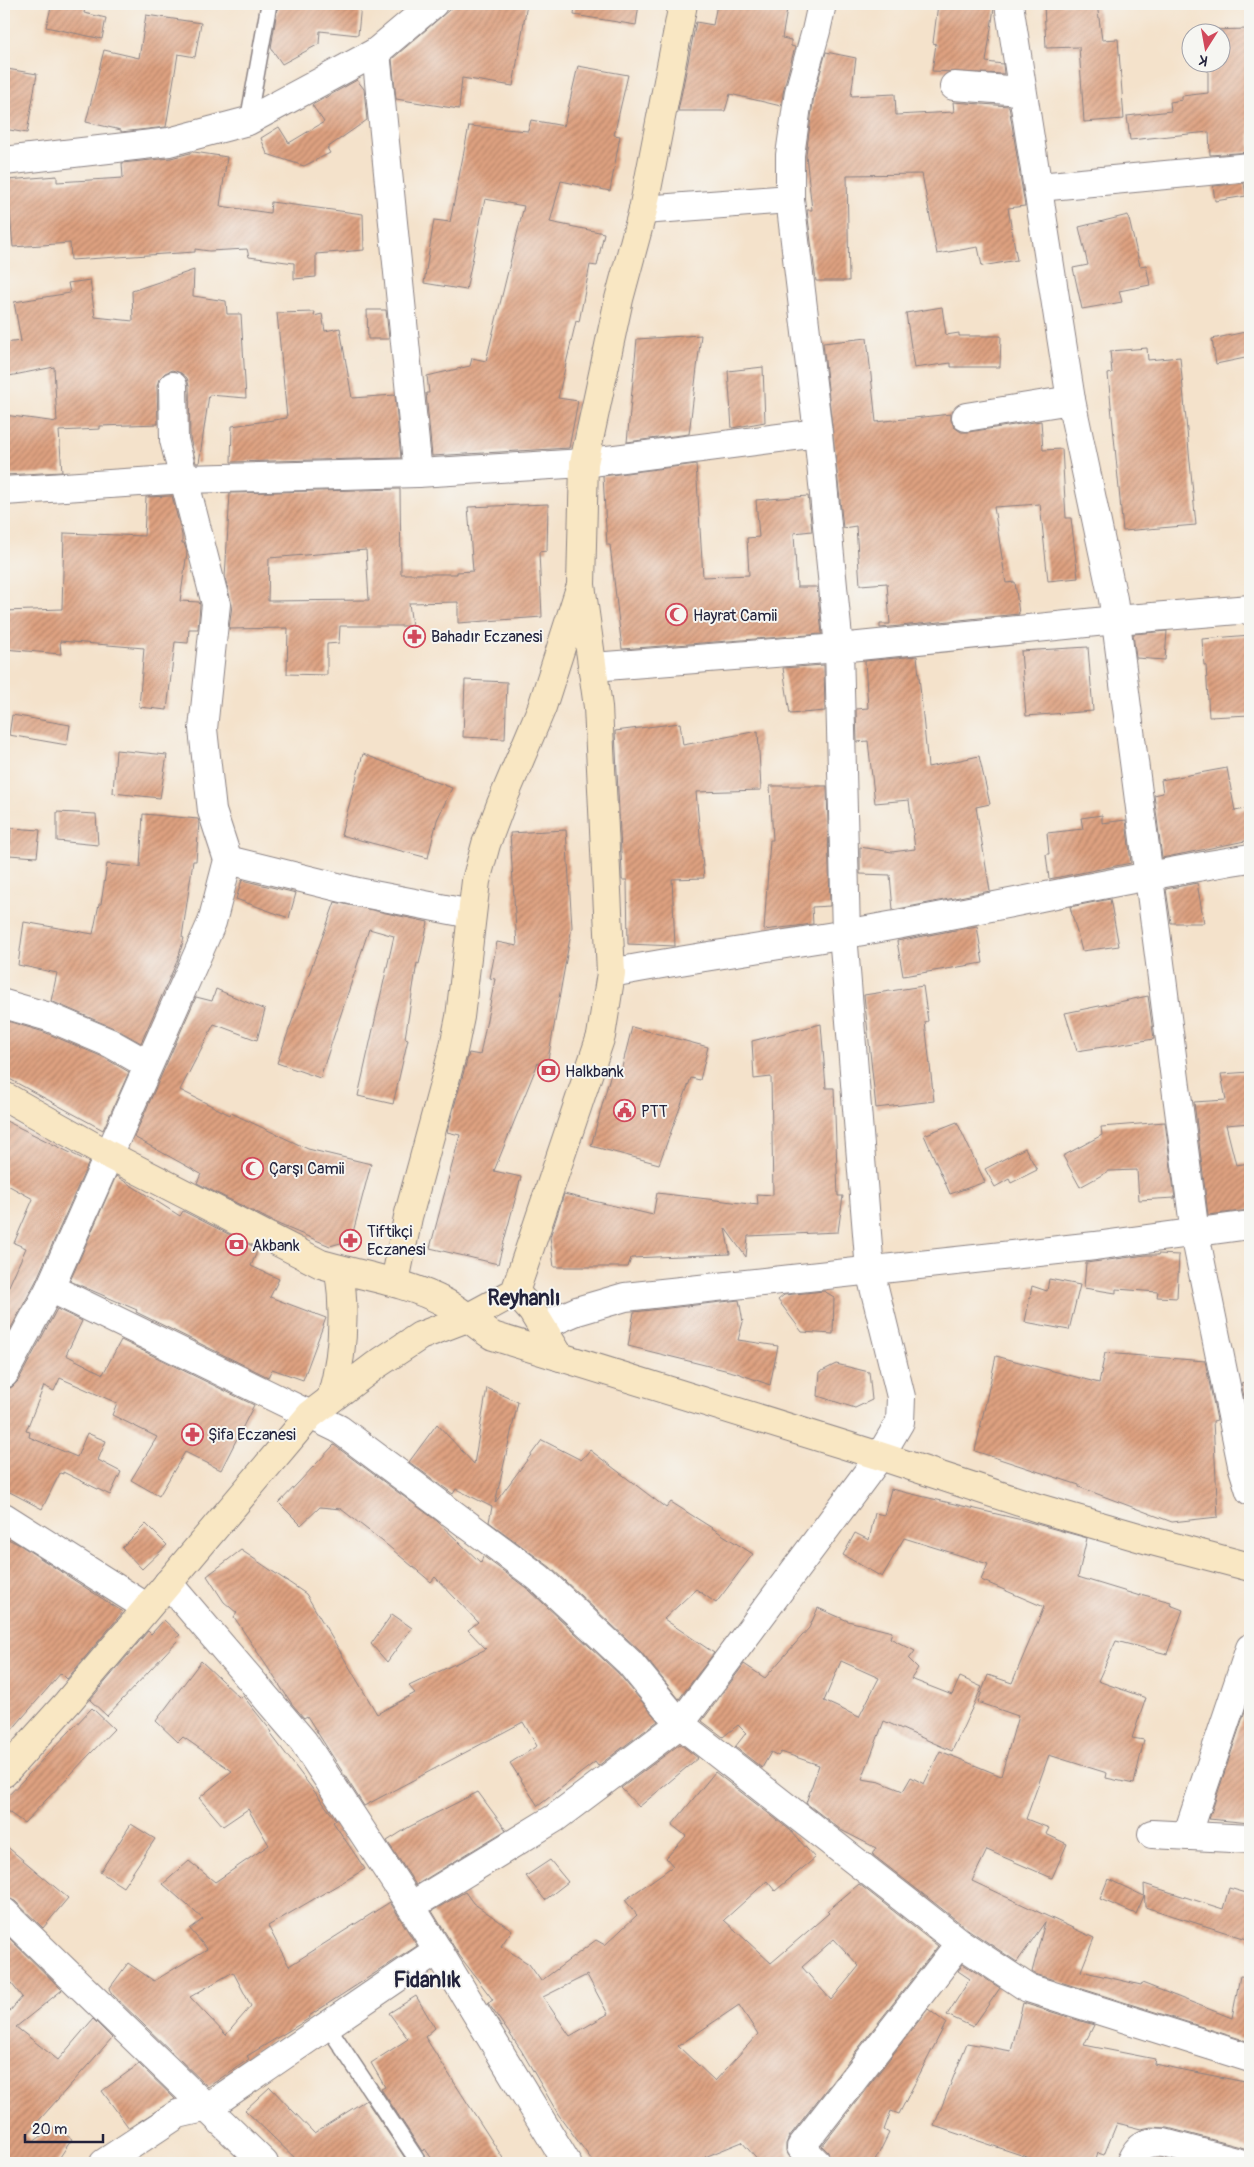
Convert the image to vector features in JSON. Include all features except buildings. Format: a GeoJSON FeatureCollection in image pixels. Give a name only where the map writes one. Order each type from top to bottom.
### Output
{"type":"FeatureCollection","features":[{"type":"Feature","properties":{"kind":"main road"},"geometry":{"type":"LineString","coordinates":[[4,1773],[67,1704],[146,1607],[320,1407],[376,1365],[420,1336],[467,1318],[515,1292],[601,1036],[608,997],[611,973],[598,707],[581,585],[584,463],[619,298],[643,210],[682,4]]}},
{"type":"Feature","properties":{"kind":"main road"},"geometry":{"type":"LineString","coordinates":[[395,1282],[408,1217],[458,1025],[466,975],[476,881],[486,844],[542,707],[581,585]]}},
{"type":"Feature","properties":{"kind":"main road"},"geometry":{"type":"LineString","coordinates":[[4,1096],[109,1155],[321,1264],[395,1282],[446,1303],[493,1336],[880,1456],[1047,1511],[1250,1567]]}},
{"type":"Feature","properties":{"kind":"main road"},"geometry":{"type":"LineString","coordinates":[[320,1407],[338,1373],[343,1345],[343,1295],[340,1270]]}},
{"type":"Feature","properties":{"kind":"main road"},"geometry":{"type":"LineString","coordinates":[[515,1292],[542,1326],[560,1356]]}},
{"type":"Feature","properties":{"kind":"street"},"geometry":{"type":"LineString","coordinates":[[4,161],[169,142],[248,121],[376,52],[432,4]]}},
{"type":"Feature","properties":{"kind":"street"},"geometry":{"type":"LineString","coordinates":[[411,1906],[555,1818],[680,1724],[880,1456],[900,1422],[901,1397],[870,1272],[844,956],[846,934],[839,648],[818,433],[790,199],[790,155],[799,92],[822,4]]}},
{"type":"Feature","properties":{"kind":"street"},"geometry":{"type":"LineString","coordinates":[[1009,4],[1071,400],[1116,620],[1195,1234],[1242,1465],[1250,1491]]}},
{"type":"Feature","properties":{"kind":"street"},"geometry":{"type":"LineString","coordinates":[[376,52],[418,473]]}},
{"type":"Feature","properties":{"kind":"street"},"geometry":{"type":"LineString","coordinates":[[954,86],[1022,91]]}},
{"type":"Feature","properties":{"kind":"street"},"geometry":{"type":"LineString","coordinates":[[1038,187],[1250,167]]}},
{"type":"Feature","properties":{"kind":"street"},"geometry":{"type":"LineString","coordinates":[[643,210],[790,199]]}},
{"type":"Feature","properties":{"kind":"street"},"geometry":{"type":"LineString","coordinates":[[4,1374],[50,1288],[147,1064],[212,922],[228,860],[212,810],[203,729],[216,604],[174,440],[173,386]]}},
{"type":"Feature","properties":{"kind":"street"},"geometry":{"type":"LineString","coordinates":[[966,417],[1071,400]]}},
{"type":"Feature","properties":{"kind":"street"},"geometry":{"type":"LineString","coordinates":[[4,491],[185,479],[418,473],[584,463],[818,433]]}},
{"type":"Feature","properties":{"kind":"street"},"geometry":{"type":"LineString","coordinates":[[593,668],[839,648],[1116,620],[1250,609]]}},
{"type":"Feature","properties":{"kind":"street"},"geometry":{"type":"LineString","coordinates":[[611,973],[676,960],[846,934],[1149,874],[1250,858]]}},
{"type":"Feature","properties":{"kind":"street"},"geometry":{"type":"LineString","coordinates":[[228,860],[358,892],[471,914]]}},
{"type":"Feature","properties":{"kind":"street"},"geometry":{"type":"LineString","coordinates":[[4,1004],[49,1017],[110,1043],[147,1064]]}},
{"type":"Feature","properties":{"kind":"street"},"geometry":{"type":"LineString","coordinates":[[542,1326],[577,1311],[624,1297],[870,1272],[1195,1234],[1250,1225]]}},
{"type":"Feature","properties":{"kind":"street"},"geometry":{"type":"LineString","coordinates":[[50,1288],[320,1407],[339,1428],[539,1578],[630,1663],[680,1724],[960,1943],[1028,1988],[1250,2058]]}},
{"type":"Feature","properties":{"kind":"street"},"geometry":{"type":"LineString","coordinates":[[4,1517],[146,1607]]}},
{"type":"Feature","properties":{"kind":"street"},"geometry":{"type":"LineString","coordinates":[[168,1583],[303,1741],[411,1906],[567,2163]]}},
{"type":"Feature","properties":{"kind":"street"},"geometry":{"type":"LineString","coordinates":[[1188,1836],[1250,1648]]}},
{"type":"Feature","properties":{"kind":"street"},"geometry":{"type":"LineString","coordinates":[[1152,1834],[1250,1839]]}},
{"type":"Feature","properties":{"kind":"street"},"geometry":{"type":"LineString","coordinates":[[4,1912],[264,2163]]}},
{"type":"Feature","properties":{"kind":"street"},"geometry":{"type":"LineString","coordinates":[[816,2163],[801,2147],[960,1943]]}},
{"type":"Feature","properties":{"kind":"street"},"geometry":{"type":"LineString","coordinates":[[104,2163],[178,2114],[208,2107],[438,1950]]}},
{"type":"Feature","properties":{"kind":"street"},"geometry":{"type":"LineString","coordinates":[[1130,2163],[1135,2151],[1151,2142],[1164,2143],[1240,2163]]}},
{"type":"Feature","properties":{"kind":"lane"},"geometry":{"type":"LineString","coordinates":[[248,121],[269,4]]}},
{"type":"Feature","properties":{"kind":"lane"},"geometry":{"type":"LineString","coordinates":[[326,2026],[419,2163]]}},
{"type":"Feature","properties":{"kind":"place","name":"Hayrat Camii"},"geometry":{"type":"Point","coordinates":[677,615]}},
{"type":"Feature","properties":{"kind":"place","name":"Bahadır Eczanesi"},"geometry":{"type":"Point","coordinates":[415,636]}},
{"type":"Feature","properties":{"kind":"place","name":"Halkbank"},"geometry":{"type":"Point","coordinates":[549,1071]}},
{"type":"Feature","properties":{"kind":"place","name":"PTT"},"geometry":{"type":"Point","coordinates":[625,1111]}},
{"type":"Feature","properties":{"kind":"place","name":"Çarşı Camii"},"geometry":{"type":"Point","coordinates":[253,1168]}},
{"type":"Feature","properties":{"kind":"place","name":"Tiftikçi Eczanesi"},"geometry":{"type":"Point","coordinates":[351,1240]}},
{"type":"Feature","properties":{"kind":"place","name":"Akbank"},"geometry":{"type":"Point","coordinates":[236,1245]}},
{"type":"Feature","properties":{"kind":"place","name":"Şifa Eczanesi"},"geometry":{"type":"Point","coordinates":[192,1434]}},
{"type":"Feature","properties":{"kind":"district","name":"Reyhanlı"},"geometry":{"type":"Point","coordinates":[524,1298]}},
{"type":"Feature","properties":{"kind":"district","name":"Fidanlık"},"geometry":{"type":"Point","coordinates":[427,1980]}}]}
